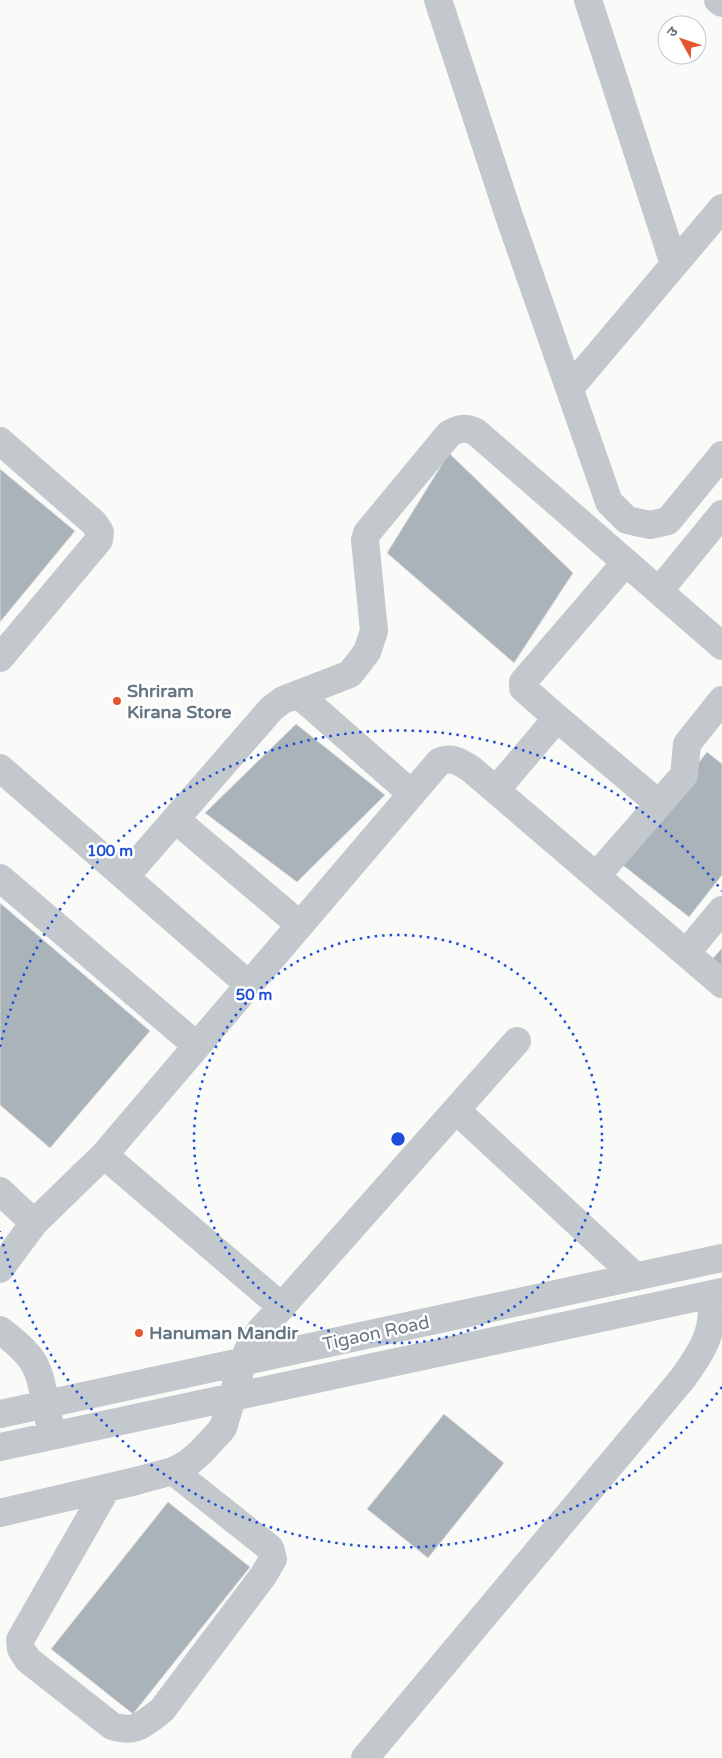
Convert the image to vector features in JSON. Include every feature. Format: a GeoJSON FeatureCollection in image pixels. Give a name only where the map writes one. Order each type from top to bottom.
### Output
{"type":"FeatureCollection","features":[{"type":"Feature","properties":{"kind":"street"},"geometry":{"type":"LineString","coordinates":[[438,0],[509,216],[609,502],[626,520],[650,525],[668,521],[722,455]]}},
{"type":"Feature","properties":{"kind":"street"},"geometry":{"type":"LineString","coordinates":[[588,0],[674,264]]}},
{"type":"Feature","properties":{"kind":"street"},"geometry":{"type":"LineString","coordinates":[[718,0],[722,3]]}},
{"type":"Feature","properties":{"kind":"street"},"geometry":{"type":"LineString","coordinates":[[570,388],[722,208]]}},
{"type":"Feature","properties":{"kind":"street"},"geometry":{"type":"LineString","coordinates":[[125,877],[264,716],[283,700],[350,674],[367,652],[374,631],[365,540],[367,533],[449,434],[457,429],[466,428],[476,432],[722,646]]}},
{"type":"Feature","properties":{"kind":"street"},"geometry":{"type":"LineString","coordinates":[[0,441],[94,523],[100,532],[99,540],[0,658]]}},
{"type":"Feature","properties":{"kind":"street"},"geometry":{"type":"LineString","coordinates":[[659,591],[722,514]]}},
{"type":"Feature","properties":{"kind":"street"},"geometry":{"type":"LineString","coordinates":[[626,562],[523,682],[523,688],[659,804]]}},
{"type":"Feature","properties":{"kind":"street"},"geometry":{"type":"LineString","coordinates":[[298,694],[412,794]]}},
{"type":"Feature","properties":{"kind":"street"},"geometry":{"type":"LineString","coordinates":[[597,876],[684,775],[687,744],[722,700]]}},
{"type":"Feature","properties":{"kind":"street"},"geometry":{"type":"LineString","coordinates":[[496,790],[556,718]]}},
{"type":"Feature","properties":{"kind":"street"},"geometry":{"type":"LineString","coordinates":[[0,1269],[34,1224],[104,1155],[439,762],[447,758],[459,761],[496,790],[722,984]]}},
{"type":"Feature","properties":{"kind":"street"},"geometry":{"type":"LineString","coordinates":[[0,768],[249,985]]}},
{"type":"Feature","properties":{"kind":"street"},"geometry":{"type":"LineString","coordinates":[[174,819],[300,925]]}},
{"type":"Feature","properties":{"kind":"street"},"geometry":{"type":"LineString","coordinates":[[0,878],[197,1046]]}},
{"type":"Feature","properties":{"kind":"street"},"geometry":{"type":"LineString","coordinates":[[687,952],[722,910]]}},
{"type":"Feature","properties":{"kind":"street"},"geometry":{"type":"LineString","coordinates":[[0,1514],[173,1471],[201,1452],[223,1428],[243,1360],[260,1331],[517,1041]]}},
{"type":"Feature","properties":{"kind":"street"},"geometry":{"type":"LineString","coordinates":[[456,1110],[636,1277]]}},
{"type":"Feature","properties":{"kind":"street"},"geometry":{"type":"LineString","coordinates":[[104,1155],[282,1307]]}},
{"type":"Feature","properties":{"kind":"street"},"geometry":{"type":"LineString","coordinates":[[0,1191],[34,1224]]}},
{"type":"Feature","properties":{"kind":"street","name":"Tigaon Road"},"geometry":{"type":"LineString","coordinates":[[0,1414],[722,1258]]}},
{"type":"Feature","properties":{"kind":"street"},"geometry":{"type":"LineString","coordinates":[[365,1758],[683,1378],[704,1348],[713,1321],[717,1292]]}},
{"type":"Feature","properties":{"kind":"street","name":"Tigaon Road"},"geometry":{"type":"LineString","coordinates":[[0,1446],[717,1292]]}},
{"type":"Feature","properties":{"kind":"street"},"geometry":{"type":"LineString","coordinates":[[0,1330],[23,1348],[34,1361],[40,1377],[52,1435]]}},
{"type":"Feature","properties":{"kind":"street"},"geometry":{"type":"LineString","coordinates":[[107,1488],[20,1640],[21,1649],[28,1660],[112,1726],[126,1731],[140,1727],[162,1710],[263,1576],[272,1559],[270,1548],[173,1471]]}},
{"type":"Feature","properties":{"kind":"building"},"geometry":{"type":"Polygon","coordinates":[[[449,453],[573,573],[514,663],[387,553],[449,453]]]}},
{"type":"Feature","properties":{"kind":"building"},"geometry":{"type":"Polygon","coordinates":[[[0,469],[75,531],[0,622],[0,469]]]}},
{"type":"Feature","properties":{"kind":"building"},"geometry":{"type":"Polygon","coordinates":[[[296,724],[385,795],[297,882],[205,813],[296,724]]]}},
{"type":"Feature","properties":{"kind":"building"},"geometry":{"type":"Polygon","coordinates":[[[707,752],[722,764],[722,875],[689,917],[620,863],[707,752]]]}},
{"type":"Feature","properties":{"kind":"building"},"geometry":{"type":"Polygon","coordinates":[[[0,903],[150,1031],[50,1148],[0,1105],[0,903]]]}},
{"type":"Feature","properties":{"kind":"building"},"geometry":{"type":"Polygon","coordinates":[[[722,948],[722,971],[710,962],[722,948]]]}},
{"type":"Feature","properties":{"kind":"building"},"geometry":{"type":"Polygon","coordinates":[[[444,1414],[504,1463],[428,1558],[367,1509],[444,1414]]]}},
{"type":"Feature","properties":{"kind":"building"},"geometry":{"type":"Polygon","coordinates":[[[168,1502],[250,1567],[133,1714],[51,1649],[168,1502]]]}},
{"type":"Feature","properties":{"kind":"place","name":"Shriram Kirana Store"},"geometry":{"type":"Point","coordinates":[117,701]}},
{"type":"Feature","properties":{"kind":"place","name":"Hanuman Mandir"},"geometry":{"type":"Point","coordinates":[139,1333]}}]}
